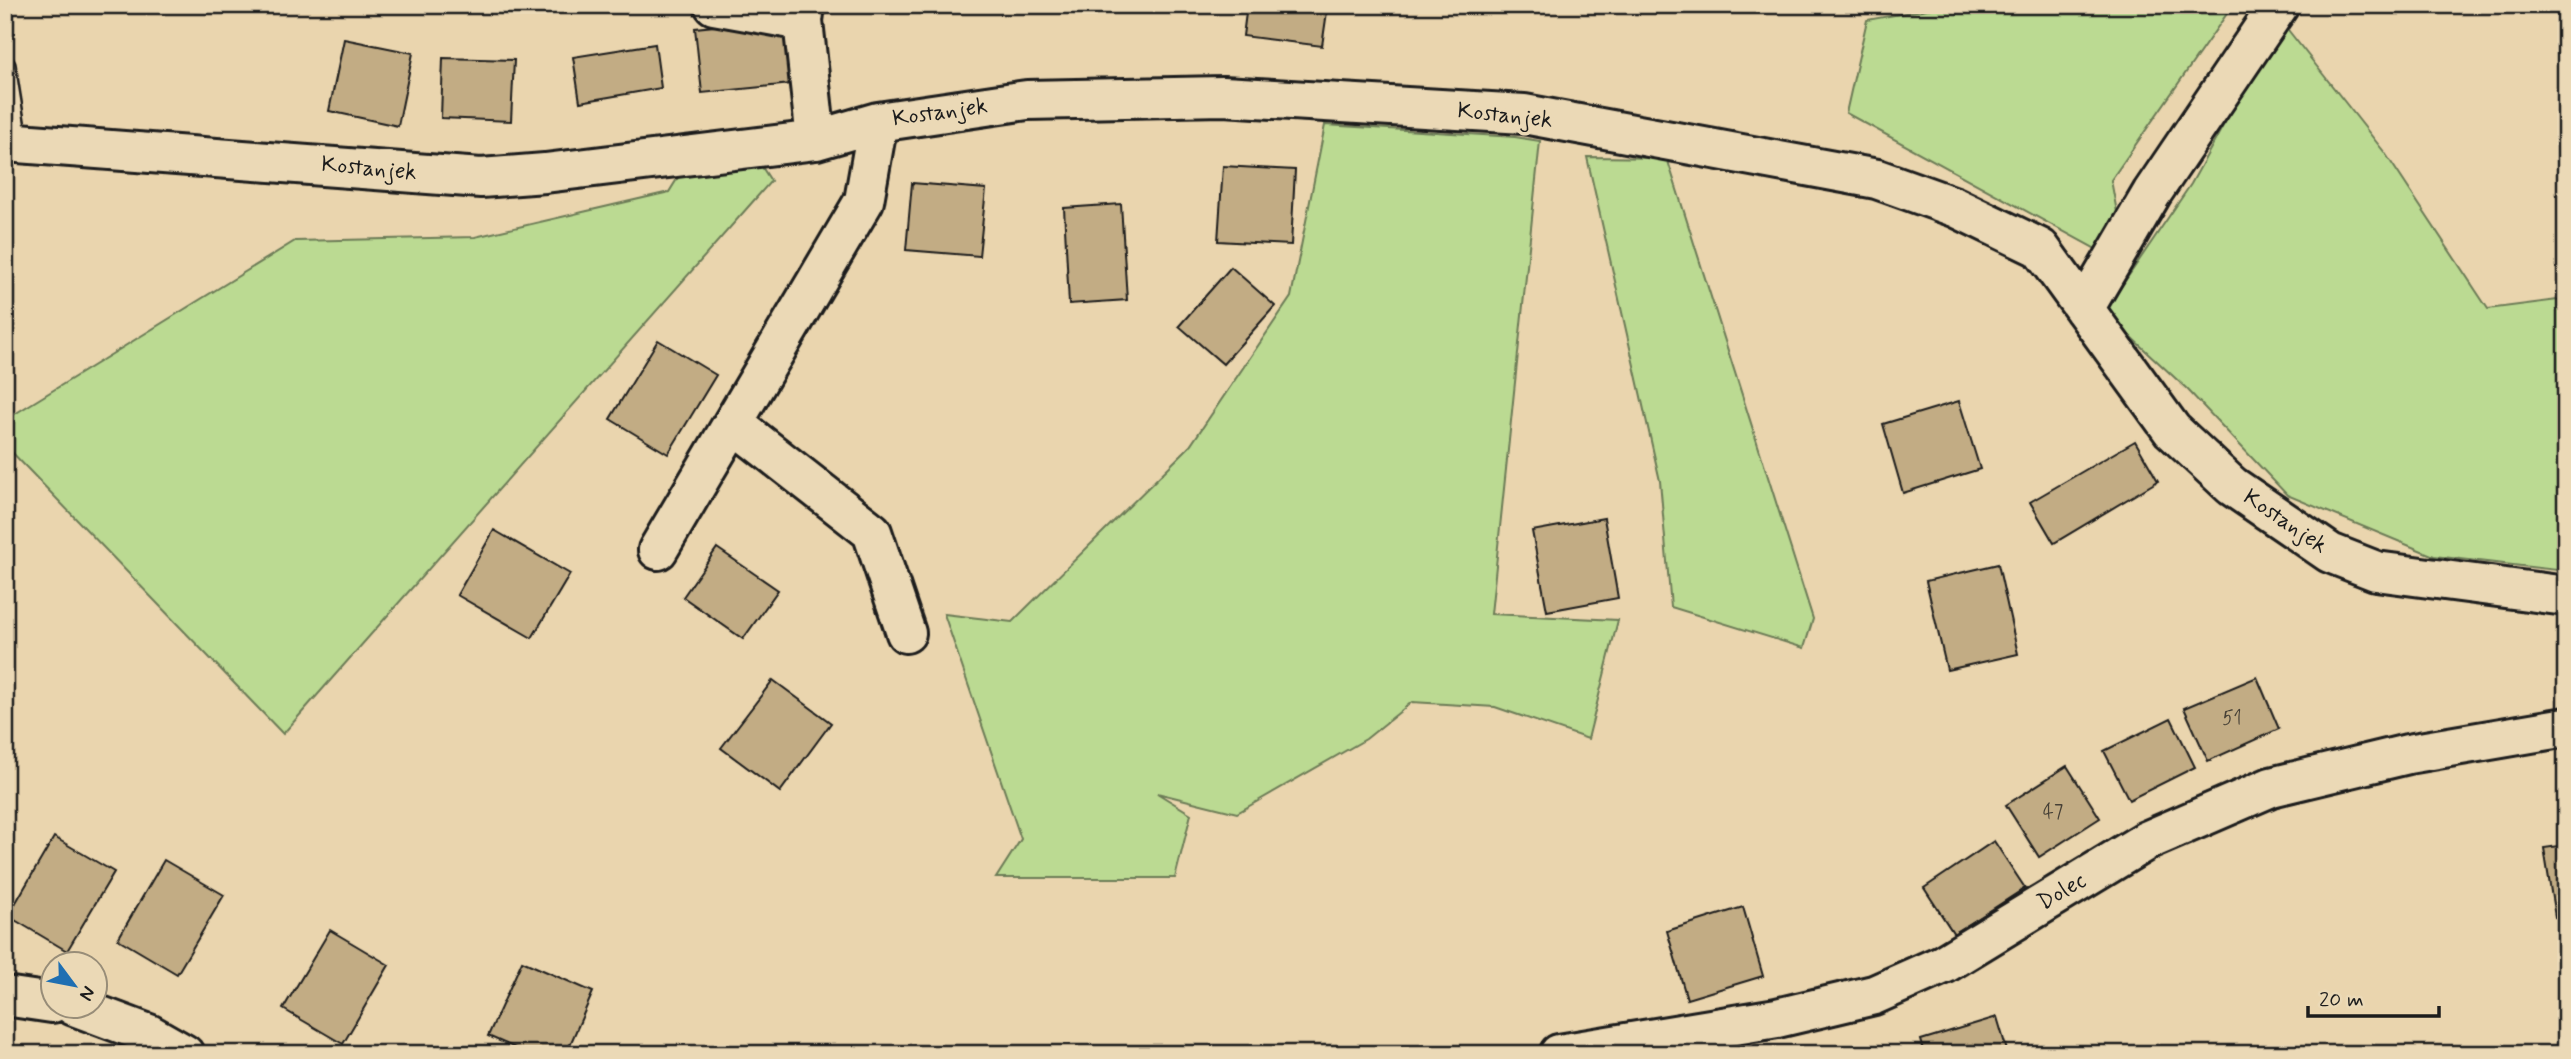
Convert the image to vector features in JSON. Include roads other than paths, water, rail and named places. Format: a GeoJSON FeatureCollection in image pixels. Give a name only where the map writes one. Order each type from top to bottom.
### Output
{"type":"FeatureCollection","features":[{"type":"Feature","properties":{"kind":"street"},"geometry":{"type":"LineString","coordinates":[[714,5],[804,13],[816,140]]}},
{"type":"Feature","properties":{"kind":"street"},"geometry":{"type":"LineString","coordinates":[[2084,309],[2152,193],[2278,5]]}},
{"type":"Feature","properties":{"kind":"street","name":"Kostanjek"},"geometry":{"type":"LineString","coordinates":[[11,141],[481,178],[545,173],[816,140],[878,122],[1027,100],[1223,96],[1524,114],[1877,179],[1955,206],[2040,248],[2172,430],[2232,486],[2329,553],[2376,571],[2566,596]]}},
{"type":"Feature","properties":{"kind":"street","name":"Kostanjek"},"geometry":{"type":"LineString","coordinates":[[658,550],[864,201],[878,122]]}},
{"type":"Feature","properties":{"kind":"street"},"geometry":{"type":"LineString","coordinates":[[734,424],[872,532],[906,633]]}},
{"type":"Feature","properties":{"kind":"street","name":"Dolec"},"geometry":{"type":"LineString","coordinates":[[1559,1054],[1777,1018],[1874,995],[1944,964],[2146,841],[2271,788],[2407,754],[2566,727]]}},
{"type":"Feature","properties":{"kind":"street"},"geometry":{"type":"LineString","coordinates":[[5,996],[38,1001]]}},
{"type":"Feature","properties":{"kind":"street"},"geometry":{"type":"LineString","coordinates":[[108,1019],[149,1034],[184,1054]]}},
{"type":"Feature","properties":{"kind":"lane"},"geometry":{"type":"LineString","coordinates":[[5,66],[11,141]]}}]}
